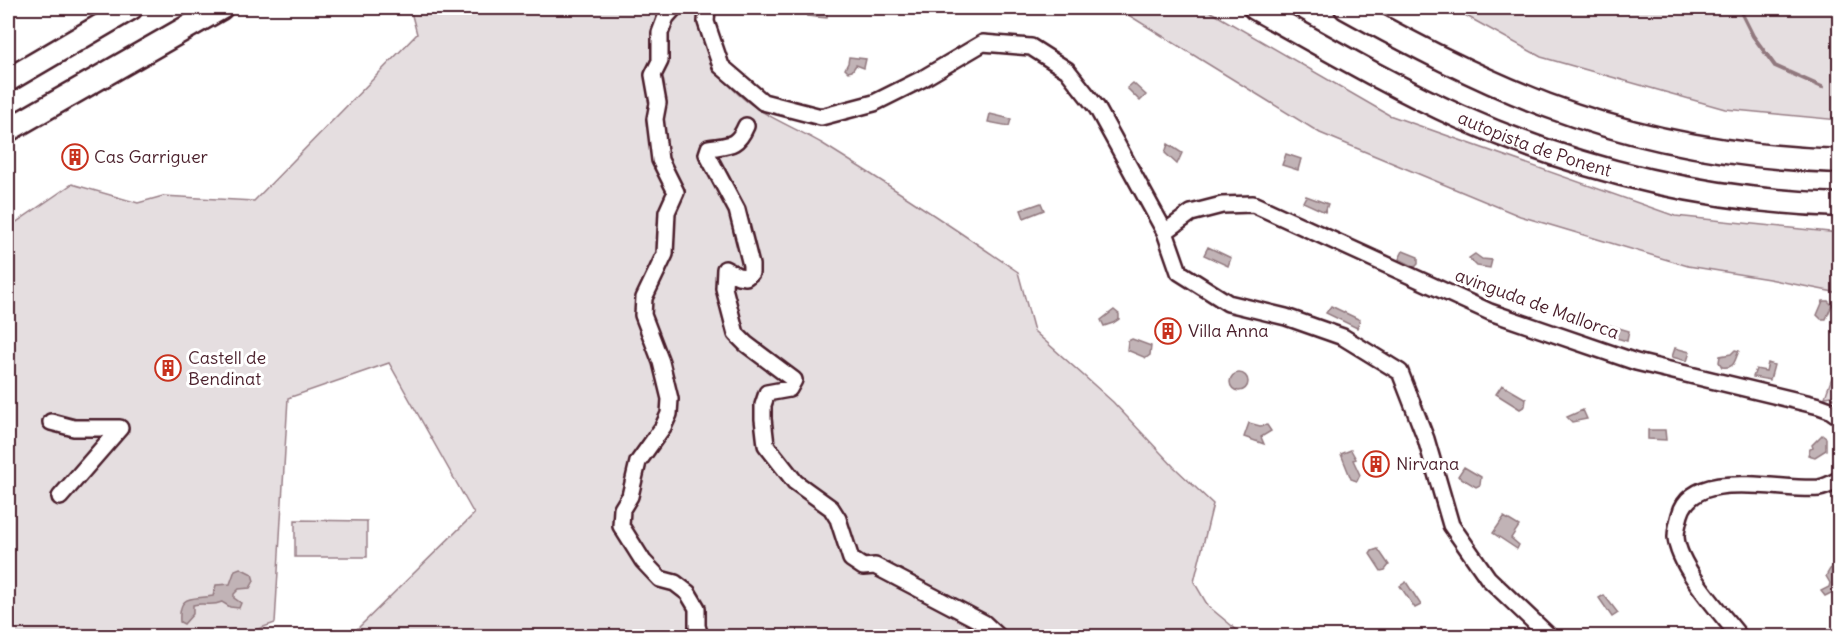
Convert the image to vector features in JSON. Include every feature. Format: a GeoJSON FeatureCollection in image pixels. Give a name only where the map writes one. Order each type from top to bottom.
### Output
{"type":"FeatureCollection","features":[{"type":"Feature","properties":{"kind":"highway"},"geometry":{"type":"LineString","coordinates":[[8,80],[131,8]]}},
{"type":"Feature","properties":{"kind":"highway"},"geometry":{"type":"LineString","coordinates":[[8,130],[221,8]]}},
{"type":"Feature","properties":{"kind":"highway","name":"autopista de Ponent"},"geometry":{"type":"LineString","coordinates":[[1255,8],[1425,101],[1491,131],[1559,157],[1629,177],[1700,192],[1772,202],[1839,205]]}},
{"type":"Feature","properties":{"kind":"highway"},"geometry":{"type":"LineString","coordinates":[[1346,8],[1478,77],[1582,117],[1690,145],[1763,156],[1839,161]]}},
{"type":"Feature","properties":{"kind":"street"},"geometry":{"type":"LineString","coordinates":[[675,8],[666,18],[660,33],[660,61],[653,75],[658,103],[655,119],[660,160],[676,192],[667,212],[665,254],[644,298],[644,315],[670,399],[669,414],[663,427],[638,462],[630,496],[622,509],[621,526],[643,561],[660,579],[675,583],[688,593],[697,609],[697,626],[700,636]]}},
{"type":"Feature","properties":{"kind":"street"},"geometry":{"type":"LineString","coordinates":[[707,8],[706,22],[721,66],[763,102],[821,117],[874,103],[922,79],[983,43],[1031,47],[1067,70],[1097,108],[1165,232],[1179,272],[1228,303],[1286,317],[1343,337],[1400,372],[1426,440],[1451,525],[1488,578],[1549,636]]}},
{"type":"Feature","properties":{"kind":"street"},"geometry":{"type":"LineString","coordinates":[[746,126],[740,139],[731,144],[708,148],[707,154],[737,210],[751,265],[751,273],[746,277],[738,276],[725,269],[724,273],[724,288],[736,334],[794,380],[789,389],[767,393],[763,405],[766,445],[795,482],[831,508],[851,559],[863,567],[875,566],[984,623],[998,636]]}},
{"type":"Feature","properties":{"kind":"street","name":"avinguda de Mallorca"},"geometry":{"type":"LineString","coordinates":[[1165,232],[1191,213],[1222,205],[1253,204],[1490,312],[1636,362],[1819,406],[1839,417]]}},
{"type":"Feature","properties":{"kind":"street"},"geometry":{"type":"LineString","coordinates":[[51,422],[74,428],[120,428],[60,497]]}},
{"type":"Feature","properties":{"kind":"street"},"geometry":{"type":"LineString","coordinates":[[1739,636],[1681,556],[1676,537],[1681,511],[1698,492],[1714,487],[1736,484],[1821,488],[1839,479]]}},
{"type":"Feature","properties":{"kind":"shaded area"},"geometry":{"type":"Polygon","coordinates":[[[410,8],[698,8],[703,41],[713,62],[726,81],[743,98],[765,113],[848,159],[1018,272],[1034,331],[1113,402],[1174,467],[1213,504],[1194,582],[1208,606],[1244,636],[350,636],[474,514],[389,363],[288,398],[275,623],[238,636],[8,636],[8,228],[72,184],[138,203],[163,196],[254,201],[417,34],[410,8]]]}},
{"type":"Feature","properties":{"kind":"shaded area"},"geometry":{"type":"Polygon","coordinates":[[[809,8],[827,10],[827,18],[807,16],[809,8]]]}},
{"type":"Feature","properties":{"kind":"shaded area"},"geometry":{"type":"Polygon","coordinates":[[[1117,8],[1204,8],[1389,115],[1675,216],[1839,233],[1839,293],[1688,266],[1520,216],[1320,133],[1117,8]]]}},
{"type":"Feature","properties":{"kind":"shaded area"},"geometry":{"type":"Polygon","coordinates":[[[1452,8],[1839,8],[1839,120],[1725,109],[1541,57],[1452,8]]]}},
{"type":"Feature","properties":{"kind":"shaded area"},"geometry":{"type":"Polygon","coordinates":[[[849,57],[866,59],[864,68],[856,65],[852,71],[848,72],[845,69],[849,57]]]}},
{"type":"Feature","properties":{"kind":"shaded area"},"geometry":{"type":"Polygon","coordinates":[[[1133,83],[1146,95],[1140,101],[1127,88],[1133,83]]]}},
{"type":"Feature","properties":{"kind":"shaded area"},"geometry":{"type":"Polygon","coordinates":[[[990,114],[1011,119],[1009,126],[988,122],[990,114]]]}},
{"type":"Feature","properties":{"kind":"shaded area"},"geometry":{"type":"Polygon","coordinates":[[[1168,144],[1182,153],[1177,164],[1165,153],[1168,144]]]}},
{"type":"Feature","properties":{"kind":"shaded area"},"geometry":{"type":"Polygon","coordinates":[[[1286,154],[1301,159],[1298,170],[1282,165],[1286,154]]]}},
{"type":"Feature","properties":{"kind":"shaded area"},"geometry":{"type":"Polygon","coordinates":[[[1306,196],[1328,204],[1325,212],[1303,202],[1306,196]]]}},
{"type":"Feature","properties":{"kind":"shaded area"},"geometry":{"type":"Polygon","coordinates":[[[1041,203],[1044,210],[1024,218],[1021,210],[1041,203]]]}},
{"type":"Feature","properties":{"kind":"shaded area"},"geometry":{"type":"Polygon","coordinates":[[[1208,247],[1231,258],[1228,266],[1204,255],[1208,247]]]}},
{"type":"Feature","properties":{"kind":"shaded area"},"geometry":{"type":"Polygon","coordinates":[[[1403,251],[1418,257],[1418,264],[1415,267],[1399,259],[1403,251]]]}},
{"type":"Feature","properties":{"kind":"shaded area"},"geometry":{"type":"Polygon","coordinates":[[[1475,254],[1482,259],[1492,260],[1490,268],[1477,266],[1469,258],[1475,254]]]}},
{"type":"Feature","properties":{"kind":"shaded area"},"geometry":{"type":"Polygon","coordinates":[[[1823,301],[1828,301],[1832,305],[1826,319],[1821,319],[1817,315],[1823,301]]]}},
{"type":"Feature","properties":{"kind":"shaded area"},"geometry":{"type":"Polygon","coordinates":[[[1331,306],[1360,320],[1357,328],[1326,313],[1331,306]]]}},
{"type":"Feature","properties":{"kind":"shaded area"},"geometry":{"type":"Polygon","coordinates":[[[1114,310],[1119,314],[1119,319],[1104,326],[1101,320],[1114,310]]]}},
{"type":"Feature","properties":{"kind":"shaded area"},"geometry":{"type":"Polygon","coordinates":[[[1572,313],[1587,318],[1586,326],[1570,321],[1572,313]]]}},
{"type":"Feature","properties":{"kind":"shaded area"},"geometry":{"type":"Polygon","coordinates":[[[1609,325],[1629,331],[1627,341],[1606,335],[1609,325]]]}},
{"type":"Feature","properties":{"kind":"shaded area"},"geometry":{"type":"Polygon","coordinates":[[[1132,339],[1151,346],[1150,355],[1146,358],[1127,350],[1128,341],[1132,339]]]}},
{"type":"Feature","properties":{"kind":"shaded area"},"geometry":{"type":"Polygon","coordinates":[[[1675,348],[1690,352],[1687,361],[1672,357],[1675,348]]]}},
{"type":"Feature","properties":{"kind":"shaded area"},"geometry":{"type":"Polygon","coordinates":[[[1735,350],[1739,351],[1733,364],[1729,367],[1722,367],[1719,362],[1720,356],[1731,354],[1735,350]]]}},
{"type":"Feature","properties":{"kind":"shaded area"},"geometry":{"type":"Polygon","coordinates":[[[1839,358],[1839,395],[1825,397],[1839,358]]]}},
{"type":"Feature","properties":{"kind":"shaded area"},"geometry":{"type":"Polygon","coordinates":[[[1768,363],[1774,365],[1770,380],[1753,377],[1756,369],[1766,371],[1768,363]]]}},
{"type":"Feature","properties":{"kind":"shaded area"},"geometry":{"type":"Polygon","coordinates":[[[1239,373],[1247,378],[1248,382],[1243,390],[1239,391],[1231,386],[1230,382],[1235,374],[1239,373]]]}},
{"type":"Feature","properties":{"kind":"shaded area"},"geometry":{"type":"Polygon","coordinates":[[[1502,385],[1526,399],[1525,406],[1520,409],[1496,394],[1502,385]]]}},
{"type":"Feature","properties":{"kind":"shaded area"},"geometry":{"type":"Polygon","coordinates":[[[1583,410],[1587,419],[1572,422],[1567,417],[1583,410]]]}},
{"type":"Feature","properties":{"kind":"shaded area"},"geometry":{"type":"Polygon","coordinates":[[[1249,423],[1267,425],[1271,431],[1261,437],[1264,444],[1244,437],[1249,423]]]}},
{"type":"Feature","properties":{"kind":"shaded area"},"geometry":{"type":"Polygon","coordinates":[[[1648,430],[1665,430],[1666,440],[1648,439],[1648,430]]]}},
{"type":"Feature","properties":{"kind":"shaded area"},"geometry":{"type":"Polygon","coordinates":[[[1822,435],[1826,438],[1826,450],[1815,457],[1808,455],[1810,449],[1813,448],[1812,445],[1822,435]]]}},
{"type":"Feature","properties":{"kind":"shaded area"},"geometry":{"type":"Polygon","coordinates":[[[1351,450],[1360,475],[1357,481],[1351,479],[1341,454],[1351,450]]]}},
{"type":"Feature","properties":{"kind":"shaded area"},"geometry":{"type":"Polygon","coordinates":[[[1464,467],[1481,477],[1480,485],[1476,487],[1458,476],[1464,467]]]}},
{"type":"Feature","properties":{"kind":"shaded area"},"geometry":{"type":"Polygon","coordinates":[[[1504,517],[1519,526],[1511,538],[1519,545],[1517,549],[1493,533],[1504,517]]]}},
{"type":"Feature","properties":{"kind":"shaded area"},"geometry":{"type":"Polygon","coordinates":[[[295,520],[367,521],[367,557],[295,557],[295,520]]]}},
{"type":"Feature","properties":{"kind":"shaded area"},"geometry":{"type":"Polygon","coordinates":[[[1378,549],[1389,565],[1381,571],[1370,554],[1378,549]]]}},
{"type":"Feature","properties":{"kind":"shaded area"},"geometry":{"type":"Polygon","coordinates":[[[1839,564],[1839,589],[1825,596],[1821,591],[1829,587],[1830,583],[1826,576],[1830,569],[1839,564]]]}},
{"type":"Feature","properties":{"kind":"shaded area"},"geometry":{"type":"Polygon","coordinates":[[[240,568],[252,574],[254,581],[250,588],[239,589],[234,594],[234,598],[241,603],[239,608],[230,607],[222,602],[193,605],[193,614],[184,624],[180,622],[181,606],[184,602],[193,598],[213,596],[216,585],[230,584],[235,570],[240,568]]]}},
{"type":"Feature","properties":{"kind":"shaded area"},"geometry":{"type":"Polygon","coordinates":[[[1406,582],[1421,605],[1415,608],[1400,586],[1406,582]]]}},
{"type":"Feature","properties":{"kind":"shaded area"},"geometry":{"type":"Polygon","coordinates":[[[1604,595],[1618,613],[1612,617],[1599,598],[1604,595]]]}},
{"type":"Feature","properties":{"kind":"waterway"},"geometry":{"type":"LineString","coordinates":[[1739,8],[1753,36],[1775,66],[1822,87]]}},
{"type":"Feature","properties":{"kind":"place","name":"Cas Garriguer"},"geometry":{"type":"Point","coordinates":[75,157]}},
{"type":"Feature","properties":{"kind":"place","name":"Villa Anna"},"geometry":{"type":"Point","coordinates":[1168,331]}},
{"type":"Feature","properties":{"kind":"place","name":"Castell de Bendinat"},"geometry":{"type":"Point","coordinates":[168,368]}},
{"type":"Feature","properties":{"kind":"place","name":"Nirvana"},"geometry":{"type":"Point","coordinates":[1376,464]}}]}
